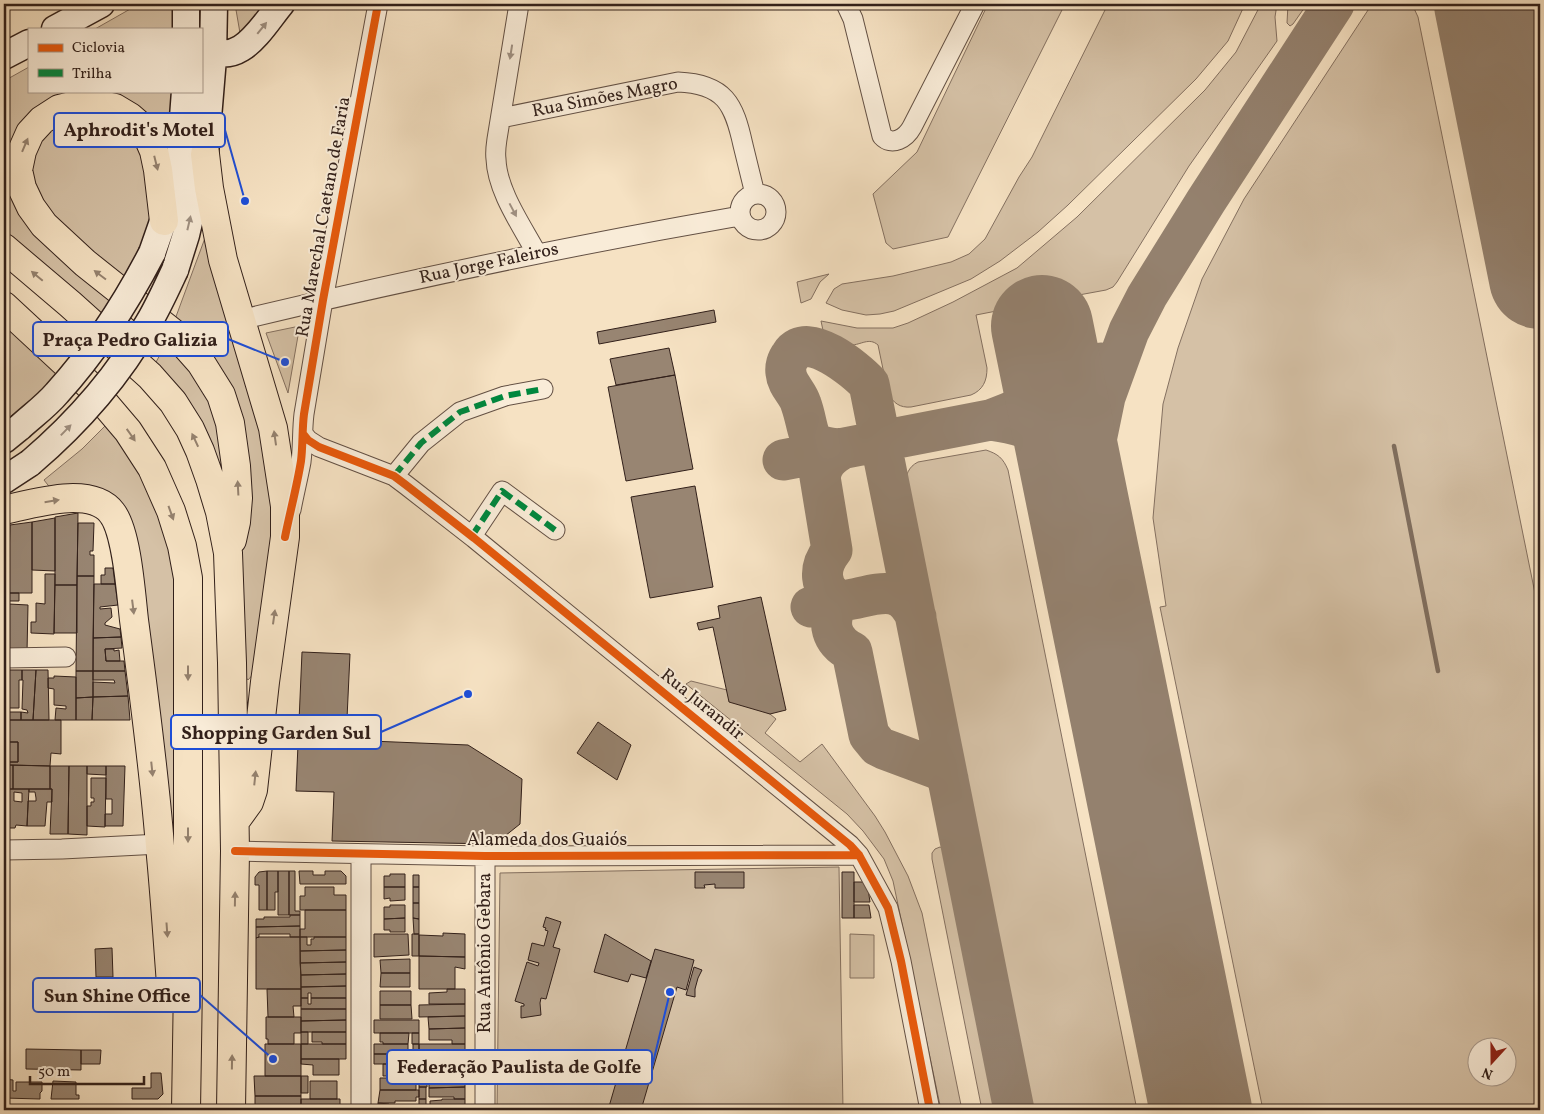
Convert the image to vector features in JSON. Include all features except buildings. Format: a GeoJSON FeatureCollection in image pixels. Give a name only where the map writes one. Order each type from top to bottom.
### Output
{"type":"FeatureCollection","features":[{"type":"Feature","properties":{"kind":"highway"},"geometry":{"type":"LineString","coordinates":[[164,221],[154,152],[145,130],[130,117],[115,108],[87,102],[59,109],[42,120],[30,134],[22,151],[18,170],[22,188],[31,207],[44,225],[85,263],[178,337],[201,363],[220,395],[230,423],[238,498],[236,522],[228,554]]}},
{"type":"Feature","properties":{"kind":"highway"},"geometry":{"type":"LineString","coordinates":[[205,154],[209,188],[223,260],[273,428],[285,506],[285,537],[265,682],[253,790],[249,802],[235,821]]}},
{"type":"Feature","properties":{"kind":"highway"},"geometry":{"type":"LineString","coordinates":[[4,248],[115,344],[150,376],[173,402],[190,429],[200,451],[220,512],[228,554],[235,821],[231,1110]]}},
{"type":"Feature","properties":{"kind":"highway"},"geometry":{"type":"LineString","coordinates":[[4,306],[88,384],[128,431],[152,468],[174,520],[182,546],[188,578],[188,983],[186,1100]]}},
{"type":"Feature","properties":{"kind":"highway"},"geometry":{"type":"LineString","coordinates":[[4,510],[56,500],[82,498],[100,503],[112,512],[120,528],[125,551],[143,684],[160,844],[176,1048],[186,1100]]}},
{"type":"Feature","properties":{"kind":"main road"},"geometry":{"type":"LineString","coordinates":[[57,28],[102,4]]}},
{"type":"Feature","properties":{"kind":"main road"},"geometry":{"type":"LineString","coordinates":[[4,480],[30,463],[59,437],[93,400],[149,323],[175,270],[186,235],[205,154],[208,113],[207,47],[214,4]]}},
{"type":"Feature","properties":{"kind":"main road"},"geometry":{"type":"LineString","coordinates":[[207,47],[227,53],[240,50],[249,44],[281,4]]}},
{"type":"Feature","properties":{"kind":"main road"},"geometry":{"type":"LineString","coordinates":[[4,56],[28,44]]}},
{"type":"Feature","properties":{"kind":"main road"},"geometry":{"type":"LineString","coordinates":[[208,113],[240,50]]}},
{"type":"Feature","properties":{"kind":"main road"},"geometry":{"type":"LineString","coordinates":[[12,434],[55,395],[85,360],[120,311],[152,253],[174,190],[180,157],[185,92]]}},
{"type":"Feature","properties":{"kind":"street","name":"Rua Marechal Caetano de Faria"},"geometry":{"type":"LineString","coordinates":[[285,537],[301,462],[304,414],[323,300],[378,4]]}},
{"type":"Feature","properties":{"kind":"street"},"geometry":{"type":"LineString","coordinates":[[519,4],[495,158],[505,195],[537,254]]}},
{"type":"Feature","properties":{"kind":"street"},"geometry":{"type":"LineString","coordinates":[[846,4],[853,19],[882,136],[893,141],[908,134],[912,128],[975,4]]}},
{"type":"Feature","properties":{"kind":"street","name":"Rua Simões Magro"},"geometry":{"type":"LineString","coordinates":[[501,118],[678,82],[705,86],[724,96],[731,105],[738,122],[754,194]]}},
{"type":"Feature","properties":{"kind":"street"},"geometry":{"type":"LineString","coordinates":[[754,194],[767,196],[772,201],[776,213],[774,219],[764,229],[756,230],[749,228],[740,216],[744,199],[754,194]]}},
{"type":"Feature","properties":{"kind":"street","name":"Rua Jorge Faleiros"},"geometry":{"type":"LineString","coordinates":[[240,320],[323,300],[537,254],[740,216]]}},
{"type":"Feature","properties":{"kind":"street"},"geometry":{"type":"LineString","coordinates":[[394,476],[420,443],[460,412],[505,396],[543,389]]}},
{"type":"Feature","properties":{"kind":"street","name":"Rua Jurandir"},"geometry":{"type":"LineString","coordinates":[[304,435],[319,447],[394,476],[472,536],[838,834],[859,855],[888,908],[901,961],[930,1110]]}},
{"type":"Feature","properties":{"kind":"street"},"geometry":{"type":"LineString","coordinates":[[472,536],[502,491],[555,530]]}},
{"type":"Feature","properties":{"kind":"street"},"geometry":{"type":"LineString","coordinates":[[4,658],[66,656]]}},
{"type":"Feature","properties":{"kind":"street"},"geometry":{"type":"LineString","coordinates":[[4,850],[160,844]]}},
{"type":"Feature","properties":{"kind":"street","name":"Alameda dos Guaiós"},"geometry":{"type":"LineString","coordinates":[[235,851],[485,856],[859,855]]}},
{"type":"Feature","properties":{"kind":"street"},"geometry":{"type":"LineString","coordinates":[[361,854],[361,1110]]}},
{"type":"Feature","properties":{"kind":"street","name":"Rua Antônio Gebara"},"geometry":{"type":"LineString","coordinates":[[485,856],[485,1110]]}},
{"type":"Feature","properties":{"kind":"shaded area"},"geometry":{"type":"Polygon","coordinates":[[[139,4],[174,4],[177,28],[97,28],[139,4]]]}},
{"type":"Feature","properties":{"kind":"shaded area"},"geometry":{"type":"Polygon","coordinates":[[[235,4],[265,4],[240,33],[235,4]]]}},
{"type":"Feature","properties":{"kind":"shaded area"},"geometry":{"type":"Polygon","coordinates":[[[988,4],[1065,4],[948,237],[893,249],[886,243],[873,194],[917,152],[988,4]]]}},
{"type":"Feature","properties":{"kind":"shaded area"},"geometry":{"type":"Polygon","coordinates":[[[1108,4],[1245,4],[1228,41],[1196,79],[1068,205],[1038,232],[1000,261],[971,279],[894,311],[866,315],[842,310],[826,303],[834,289],[842,284],[893,276],[951,262],[969,254],[985,239],[1032,157],[1108,4]]]}},
{"type":"Feature","properties":{"kind":"shaded area"},"geometry":{"type":"Polygon","coordinates":[[[1261,4],[1277,4],[1275,17],[1277,41],[1189,166],[1117,282],[1113,287],[1106,290],[1057,299],[1051,281],[1012,290],[1017,307],[976,315],[987,368],[985,381],[979,390],[971,395],[911,407],[900,406],[892,400],[888,393],[878,345],[868,341],[851,345],[824,335],[821,321],[857,328],[893,328],[908,323],[953,302],[1017,268],[1077,217],[1205,90],[1236,52],[1261,4]]]}},
{"type":"Feature","properties":{"kind":"shaded area"},"geometry":{"type":"Polygon","coordinates":[[[1288,4],[1307,4],[1290,26],[1287,23],[1288,4]]]}},
{"type":"Feature","properties":{"kind":"shaded area"},"geometry":{"type":"Polygon","coordinates":[[[1372,4],[1412,4],[1418,17],[1540,618],[1540,1110],[1263,1110],[1160,607],[1166,606],[1153,518],[1163,404],[1178,348],[1202,279],[1244,199],[1372,4]]]}},
{"type":"Feature","properties":{"kind":"shaded area"},"geometry":{"type":"Polygon","coordinates":[[[28,68],[28,92],[174,92],[166,169],[87,94],[10,170],[113,295],[101,315],[4,235],[4,81],[28,68]]]}},
{"type":"Feature","properties":{"kind":"shaded area"},"geometry":{"type":"Polygon","coordinates":[[[87,111],[125,124],[145,154],[153,220],[126,283],[70,238],[31,185],[31,154],[48,127],[87,111]]]}},
{"type":"Feature","properties":{"kind":"shaded area"},"geometry":{"type":"Polygon","coordinates":[[[205,238],[232,339],[260,428],[272,505],[272,554],[256,671],[248,680],[244,675],[237,556],[246,465],[174,322],[205,238]]]}},
{"type":"Feature","properties":{"kind":"shaded area"},"geometry":{"type":"Polygon","coordinates":[[[829,274],[820,282],[811,299],[801,303],[797,282],[829,274]]]}},
{"type":"Feature","properties":{"kind":"shaded area"},"geometry":{"type":"Polygon","coordinates":[[[4,320],[60,372],[47,387],[4,427],[4,320]]]}},
{"type":"Feature","properties":{"kind":"shaded area"},"geometry":{"type":"Polygon","coordinates":[[[295,327],[299,330],[288,393],[266,333],[295,327]]]}},
{"type":"Feature","properties":{"kind":"shaded area"},"geometry":{"type":"Polygon","coordinates":[[[169,338],[213,398],[230,498],[155,364],[169,338]]]}},
{"type":"Feature","properties":{"kind":"shaded area"},"geometry":{"type":"Polygon","coordinates":[[[109,422],[120,437],[161,514],[178,579],[180,895],[128,526],[55,494],[44,480],[82,449],[109,422]]]}},
{"type":"Feature","properties":{"kind":"shaded area"},"geometry":{"type":"Polygon","coordinates":[[[986,450],[1000,457],[1008,470],[1137,1110],[1029,1110],[904,487],[908,472],[918,462],[986,450]]]}},
{"type":"Feature","properties":{"kind":"shaded area"},"geometry":{"type":"Polygon","coordinates":[[[691,681],[727,690],[770,714],[776,719],[765,733],[800,762],[822,744],[875,816],[908,876],[922,913],[962,1110],[941,1110],[893,881],[884,859],[863,831],[847,814],[686,684],[691,681]]]}},
{"type":"Feature","properties":{"kind":"shaded area"},"geometry":{"type":"Polygon","coordinates":[[[940,847],[949,851],[954,864],[1003,1110],[982,1110],[932,859],[932,853],[940,847]]]}},
{"type":"Feature","properties":{"kind":"shaded area"},"geometry":{"type":"Polygon","coordinates":[[[839,867],[843,1110],[497,1110],[500,873],[839,867]]]}},
{"type":"Feature","properties":{"kind":"shaded area"},"geometry":{"type":"Polygon","coordinates":[[[850,934],[874,935],[874,978],[850,978],[850,934]]]}},
{"type":"Feature","properties":{"kind":"waterway"},"geometry":{"type":"LineString","coordinates":[[1394,446],[1438,671]]}},
{"type":"Feature","properties":{"kind":"taxiway"},"geometry":{"type":"LineString","coordinates":[[1106,640],[1089,521],[1093,455],[1105,397],[1129,331],[1147,296],[1206,201],[1334,4]]}},
{"type":"Feature","properties":{"kind":"taxiway"},"geometry":{"type":"LineString","coordinates":[[1525,205],[1524,155],[1527,106],[1540,56]]}},
{"type":"Feature","properties":{"kind":"taxiway"},"geometry":{"type":"LineString","coordinates":[[842,449],[821,445],[811,437],[800,400],[788,381],[786,373],[788,359],[798,348],[808,347],[831,354],[854,370],[869,384],[1014,1110]]}},
{"type":"Feature","properties":{"kind":"taxiway"},"geometry":{"type":"LineString","coordinates":[[1062,427],[1101,363]]}},
{"type":"Feature","properties":{"kind":"taxiway"},"geometry":{"type":"LineString","coordinates":[[1055,388],[1024,406],[990,420],[1024,427],[1040,435],[1053,447],[1074,484]]}},
{"type":"Feature","properties":{"kind":"taxiway"},"geometry":{"type":"LineString","coordinates":[[783,460],[990,420]]}},
{"type":"Feature","properties":{"kind":"taxiway"},"geometry":{"type":"LineString","coordinates":[[842,449],[827,460],[820,477],[832,550],[824,564],[824,584],[838,602],[832,617],[833,631],[839,642],[852,652],[869,735],[878,746],[940,770],[948,779]]}},
{"type":"Feature","properties":{"kind":"taxiway"},"geometry":{"type":"LineString","coordinates":[[811,607],[873,595],[890,594],[904,600],[916,617]]}},
{"type":"Feature","properties":{"kind":"runway"},"geometry":{"type":"LineString","coordinates":[[1485,4],[1540,278]]}},
{"type":"Feature","properties":{"kind":"runway"},"geometry":{"type":"LineString","coordinates":[[1042,326],[1201,1110]]}},
{"type":"Feature","properties":{"kind":"marked path"},"geometry":{"type":"LineString","coordinates":[[394,476],[421,443],[460,412],[505,396],[543,389]]}},
{"type":"Feature","properties":{"kind":"marked path"},"geometry":{"type":"LineString","coordinates":[[472,536],[502,491],[555,530]]}},
{"type":"Feature","properties":{"kind":"cycle path"},"geometry":{"type":"LineString","coordinates":[[285,537],[298,480],[304,414],[323,300],[378,4]]}},
{"type":"Feature","properties":{"kind":"cycle path"},"geometry":{"type":"LineString","coordinates":[[304,435],[319,447],[394,476],[406,485],[474,538],[850,845],[859,855],[888,908],[901,961],[930,1110]]}},
{"type":"Feature","properties":{"kind":"cycle path"},"geometry":{"type":"LineString","coordinates":[[235,851],[485,856],[859,855]]}},
{"type":"Feature","properties":{"kind":"place","name":"Aphrodit's Motel"},"geometry":{"type":"Point","coordinates":[245,201]}},
{"type":"Feature","properties":{"kind":"place","name":"Praça Pedro Galizia"},"geometry":{"type":"Point","coordinates":[285,362]}},
{"type":"Feature","properties":{"kind":"place","name":"Shopping Garden Sul"},"geometry":{"type":"Point","coordinates":[468,694]}},
{"type":"Feature","properties":{"kind":"place","name":"Federação Paulista de Golfe"},"geometry":{"type":"Point","coordinates":[670,992]}},
{"type":"Feature","properties":{"kind":"place","name":"Sun Shine Office"},"geometry":{"type":"Point","coordinates":[273,1059]}}]}
